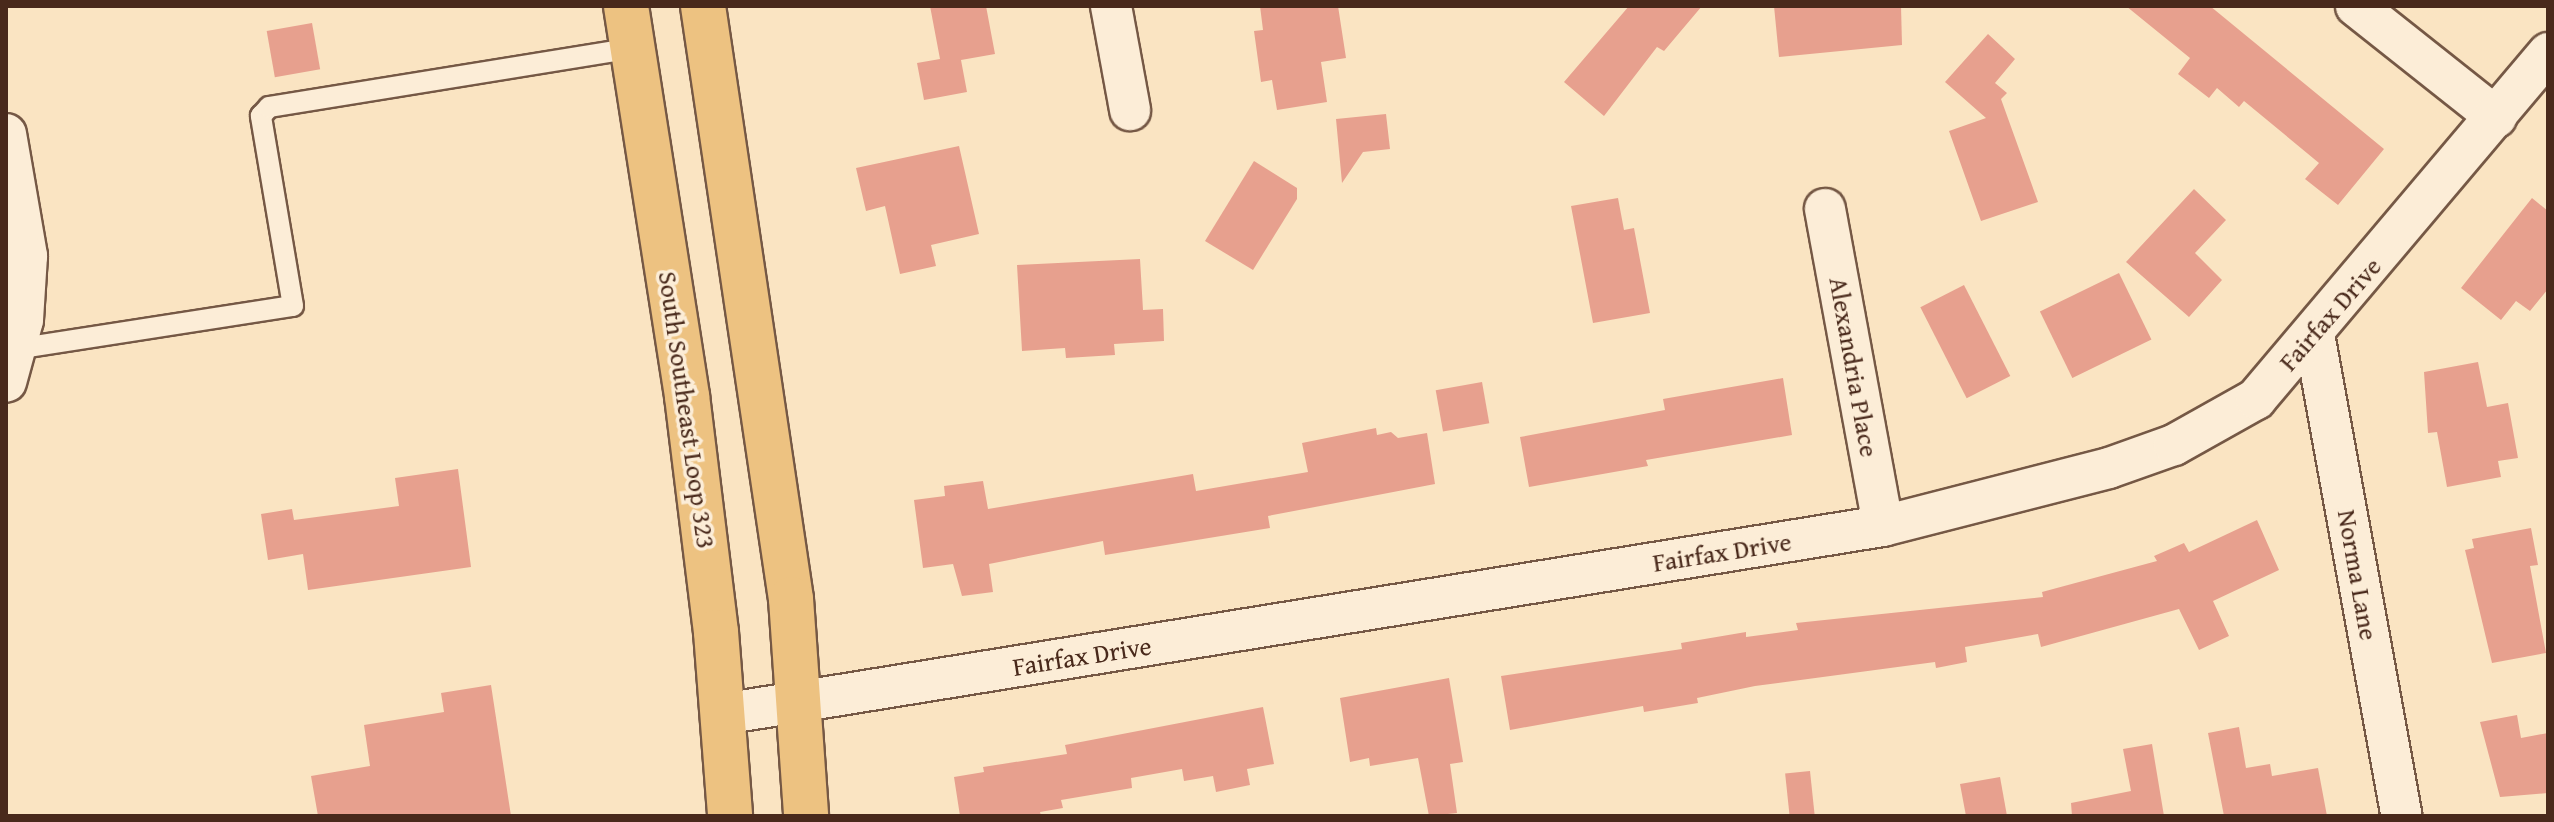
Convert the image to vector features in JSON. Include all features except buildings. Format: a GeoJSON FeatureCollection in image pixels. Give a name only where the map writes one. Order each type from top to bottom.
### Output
{"type":"FeatureCollection","features":[{"type":"Feature","properties":{"kind":"highway"},"geometry":{"type":"LineString","coordinates":[[703,6],[791,599],[806,816]]}},
{"type":"Feature","properties":{"kind":"highway","name":"South Southeast Loop 323"},"geometry":{"type":"LineString","coordinates":[[629,27],[687,396],[723,714],[730,816]]}},
{"type":"Feature","properties":{"kind":"street"},"geometry":{"type":"LineString","coordinates":[[1111,6],[1130,110]]}},
{"type":"Feature","properties":{"kind":"street"},"geometry":{"type":"LineString","coordinates":[[2356,6],[2496,117]]}},
{"type":"Feature","properties":{"kind":"street","name":"Fairfax Drive"},"geometry":{"type":"LineString","coordinates":[[723,714],[1883,526],[2109,468],[2174,445],[2256,399],[2314,334],[2548,53]]}},
{"type":"Feature","properties":{"kind":"street"},"geometry":{"type":"LineString","coordinates":[[6,134],[27,256],[23,320],[10,365]]}},
{"type":"Feature","properties":{"kind":"street","name":"Alexandria Place"},"geometry":{"type":"LineString","coordinates":[[1825,209],[1883,526]]}},
{"type":"Feature","properties":{"kind":"street","name":"Norma Lane"},"geometry":{"type":"LineString","coordinates":[[2314,334],[2402,816]]}},
{"type":"Feature","properties":{"kind":"lane"},"geometry":{"type":"LineString","coordinates":[[10,365],[293,306],[261,116],[269,107],[629,27]]}}]}
